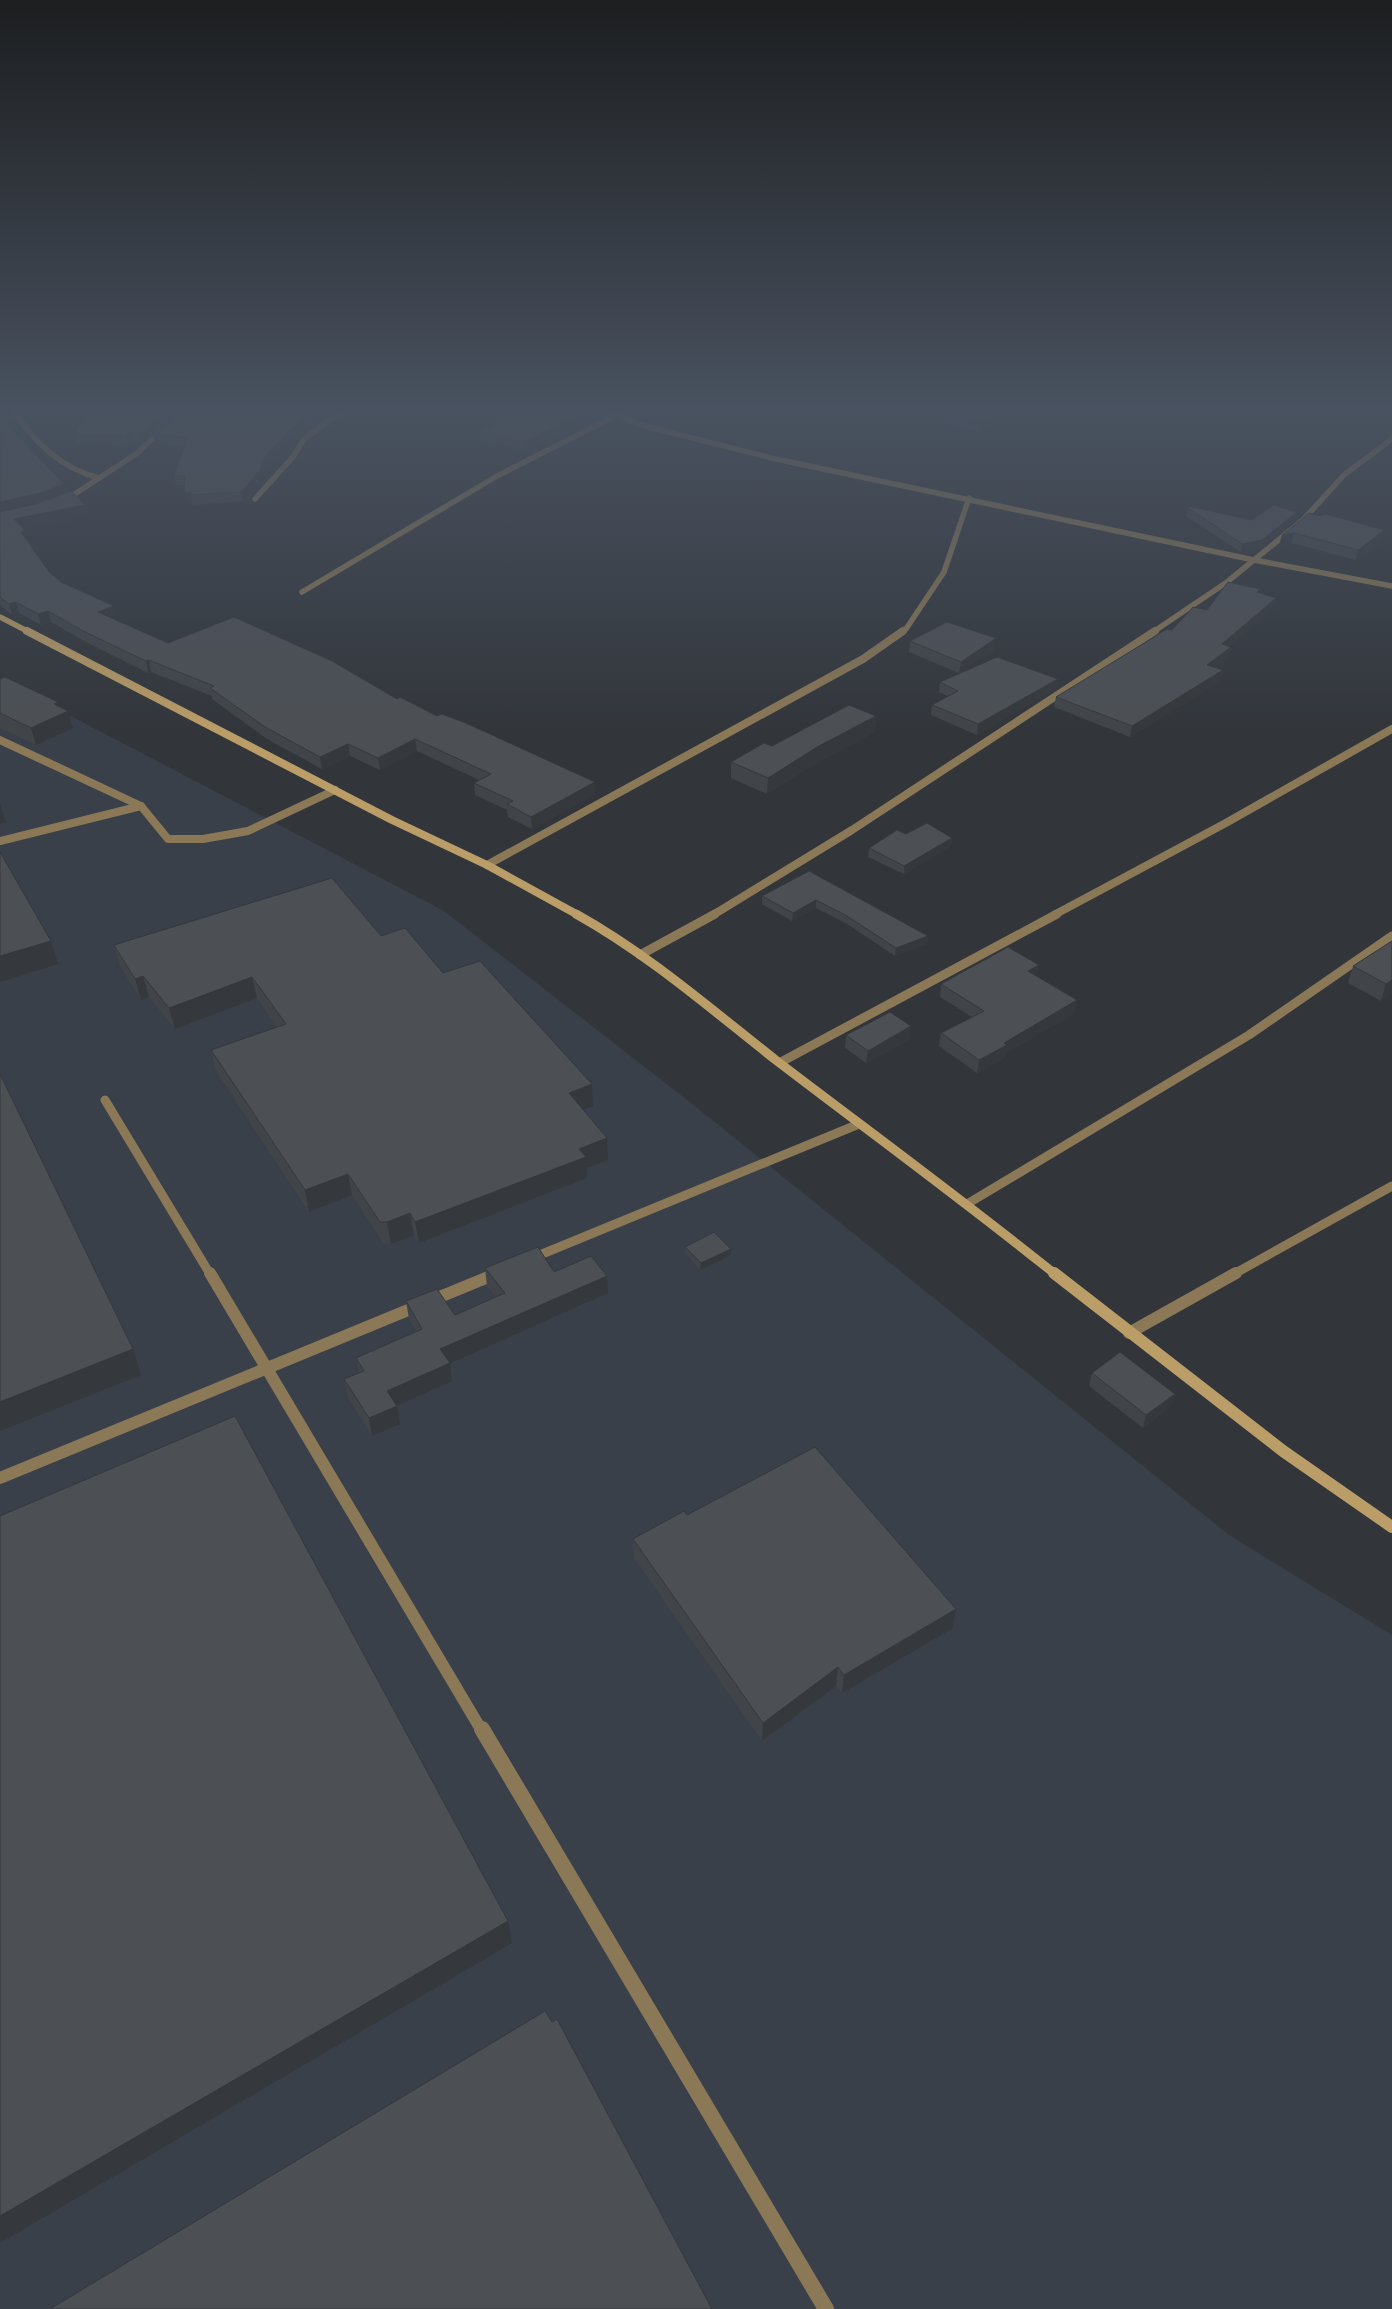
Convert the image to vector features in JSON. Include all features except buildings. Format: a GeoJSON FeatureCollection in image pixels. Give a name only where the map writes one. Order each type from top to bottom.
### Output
{"type":"FeatureCollection","features":[{"type":"Feature","properties":{"kind":"street"},"geometry":{"type":"LineString","coordinates":[[302,592],[431,517]]}},
{"type":"Feature","properties":{"kind":"street"},"geometry":{"type":"LineString","coordinates":[[487,865],[863,659],[906,629],[944,572],[963,517]]}},
{"type":"Feature","properties":{"kind":"street"},"geometry":{"type":"LineString","coordinates":[[1055,517],[1254,560],[1392,586]]}},
{"type":"Feature","properties":{"kind":"street"},"geometry":{"type":"LineString","coordinates":[[640,955],[698,925],[852,830],[1065,692],[1219,587],[1306,517]]}},
{"type":"Feature","properties":{"kind":"street"},"geometry":{"type":"LineString","coordinates":[[0,617],[335,790],[487,865],[590,922],[640,955],[781,1062],[859,1124],[967,1204],[1129,1333],[1283,1451],[1392,1527]]}},
{"type":"Feature","properties":{"kind":"street"},"geometry":{"type":"LineString","coordinates":[[781,1062],[1224,824],[1392,730]]}},
{"type":"Feature","properties":{"kind":"street"},"geometry":{"type":"LineString","coordinates":[[0,740],[141,806],[168,839],[203,839],[248,831],[335,790]]}},
{"type":"Feature","properties":{"kind":"street"},"geometry":{"type":"LineString","coordinates":[[0,842],[141,806]]}},
{"type":"Feature","properties":{"kind":"street"},"geometry":{"type":"LineString","coordinates":[[967,1204],[1249,1035],[1392,936]]}},
{"type":"Feature","properties":{"kind":"street"},"geometry":{"type":"LineString","coordinates":[[105,1100],[267,1368],[826,2309]]}},
{"type":"Feature","properties":{"kind":"street"},"geometry":{"type":"LineString","coordinates":[[0,1478],[859,1124]]}},
{"type":"Feature","properties":{"kind":"street"},"geometry":{"type":"LineString","coordinates":[[1129,1333],[1392,1186]]}},
{"type":"Feature","properties":{"kind":"shaded area"},"geometry":{"type":"Polygon","coordinates":[[[0,679],[444,911],[691,1103],[1229,1535],[1392,1635],[1392,2309],[0,2309],[0,679]]]}}]}
